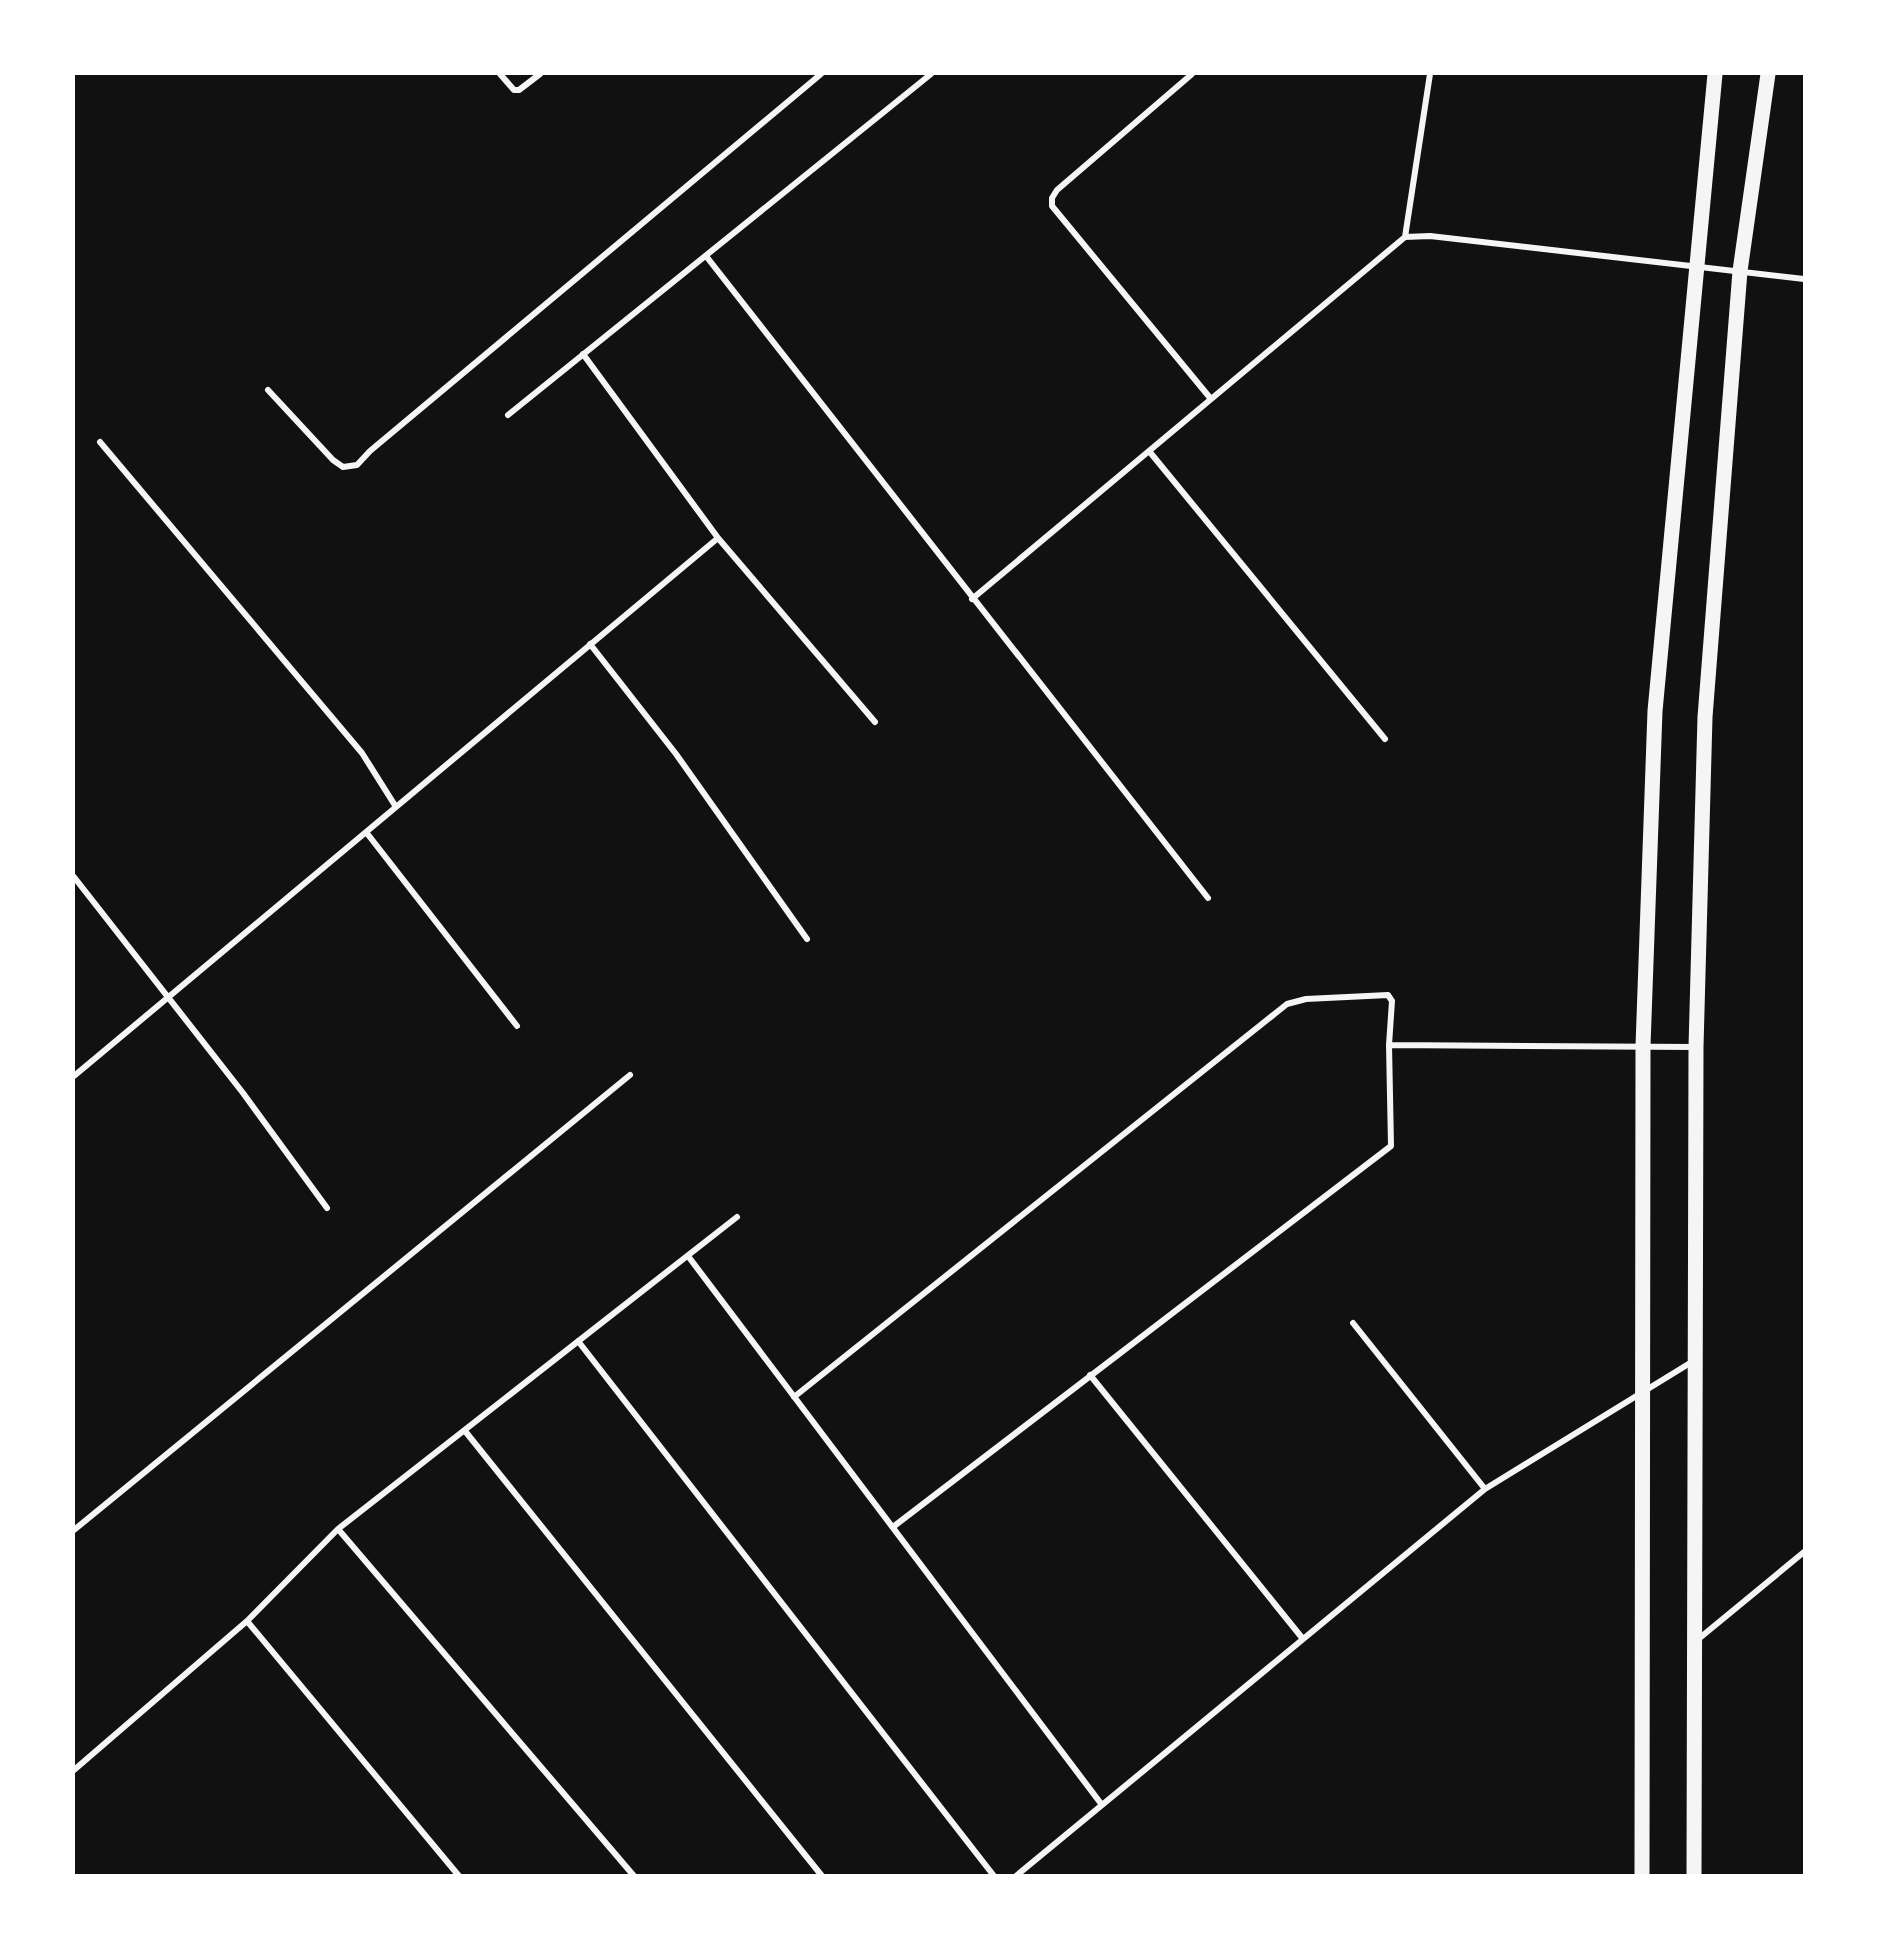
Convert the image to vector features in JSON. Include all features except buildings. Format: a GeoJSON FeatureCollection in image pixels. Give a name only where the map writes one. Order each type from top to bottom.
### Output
{"type":"FeatureCollection","features":[{"type":"Feature","properties":{"kind":"main road"},"geometry":{"type":"LineString","coordinates":[[1642,1875],[1643,1046],[1655,711],[1715,74]]}},
{"type":"Feature","properties":{"kind":"main road"},"geometry":{"type":"LineString","coordinates":[[1694,1875],[1696,1047],[1705,717],[1740,271],[1768,74]]}},
{"type":"Feature","properties":{"kind":"street"},"geometry":{"type":"LineString","coordinates":[[500,74],[514,90],[519,90],[540,74]]}},
{"type":"Feature","properties":{"kind":"street"},"geometry":{"type":"LineString","coordinates":[[268,390],[333,460],[343,467],[357,465],[379,443],[821,74]]}},
{"type":"Feature","properties":{"kind":"street"},"geometry":{"type":"LineString","coordinates":[[508,415],[931,74]]}},
{"type":"Feature","properties":{"kind":"street"},"geometry":{"type":"LineString","coordinates":[[1192,74],[1057,190],[1052,198],[1052,206],[1211,399]]}},
{"type":"Feature","properties":{"kind":"street"},"geometry":{"type":"LineString","coordinates":[[1405,237],[1430,74]]}},
{"type":"Feature","properties":{"kind":"street"},"geometry":{"type":"LineString","coordinates":[[972,599],[1405,237],[1430,236],[1804,279]]}},
{"type":"Feature","properties":{"kind":"street"},"geometry":{"type":"LineString","coordinates":[[706,256],[1208,898]]}},
{"type":"Feature","properties":{"kind":"street"},"geometry":{"type":"LineString","coordinates":[[583,354],[718,538],[874,722]]}},
{"type":"Feature","properties":{"kind":"street"},"geometry":{"type":"LineString","coordinates":[[100,442],[348,735],[396,807]]}},
{"type":"Feature","properties":{"kind":"street"},"geometry":{"type":"LineString","coordinates":[[1149,451],[1385,739]]}},
{"type":"Feature","properties":{"kind":"street"},"geometry":{"type":"LineString","coordinates":[[74,1076],[718,538]]}},
{"type":"Feature","properties":{"kind":"street"},"geometry":{"type":"LineString","coordinates":[[590,644],[676,754],[807,939]]}},
{"type":"Feature","properties":{"kind":"street"},"geometry":{"type":"LineString","coordinates":[[366,832],[516,1026]]}},
{"type":"Feature","properties":{"kind":"street"},"geometry":{"type":"LineString","coordinates":[[74,877],[169,996],[327,1208]]}},
{"type":"Feature","properties":{"kind":"street"},"geometry":{"type":"LineString","coordinates":[[794,1396],[1287,1004],[1306,999],[1388,995],[1392,1001],[1389,1046],[1391,1146],[893,1527]]}},
{"type":"Feature","properties":{"kind":"street"},"geometry":{"type":"LineString","coordinates":[[1389,1046],[1696,1047]]}},
{"type":"Feature","properties":{"kind":"street"},"geometry":{"type":"LineString","coordinates":[[74,1530],[630,1075]]}},
{"type":"Feature","properties":{"kind":"street"},"geometry":{"type":"LineString","coordinates":[[74,1770],[247,1621],[338,1529],[737,1217]]}},
{"type":"Feature","properties":{"kind":"street"},"geometry":{"type":"LineString","coordinates":[[688,1256],[1102,1805]]}},
{"type":"Feature","properties":{"kind":"street"},"geometry":{"type":"LineString","coordinates":[[1353,1323],[1485,1489]]}},
{"type":"Feature","properties":{"kind":"street"},"geometry":{"type":"LineString","coordinates":[[578,1341],[994,1875]]}},
{"type":"Feature","properties":{"kind":"street"},"geometry":{"type":"LineString","coordinates":[[1016,1875],[1485,1489],[1697,1359]]}},
{"type":"Feature","properties":{"kind":"street"},"geometry":{"type":"LineString","coordinates":[[1090,1375],[1303,1639]]}},
{"type":"Feature","properties":{"kind":"street"},"geometry":{"type":"LineString","coordinates":[[465,1431],[822,1875]]}},
{"type":"Feature","properties":{"kind":"street"},"geometry":{"type":"LineString","coordinates":[[338,1529],[634,1875]]}},
{"type":"Feature","properties":{"kind":"street"},"geometry":{"type":"LineString","coordinates":[[1694,1642],[1804,1552]]}},
{"type":"Feature","properties":{"kind":"street"},"geometry":{"type":"LineString","coordinates":[[247,1621],[459,1875]]}}]}
